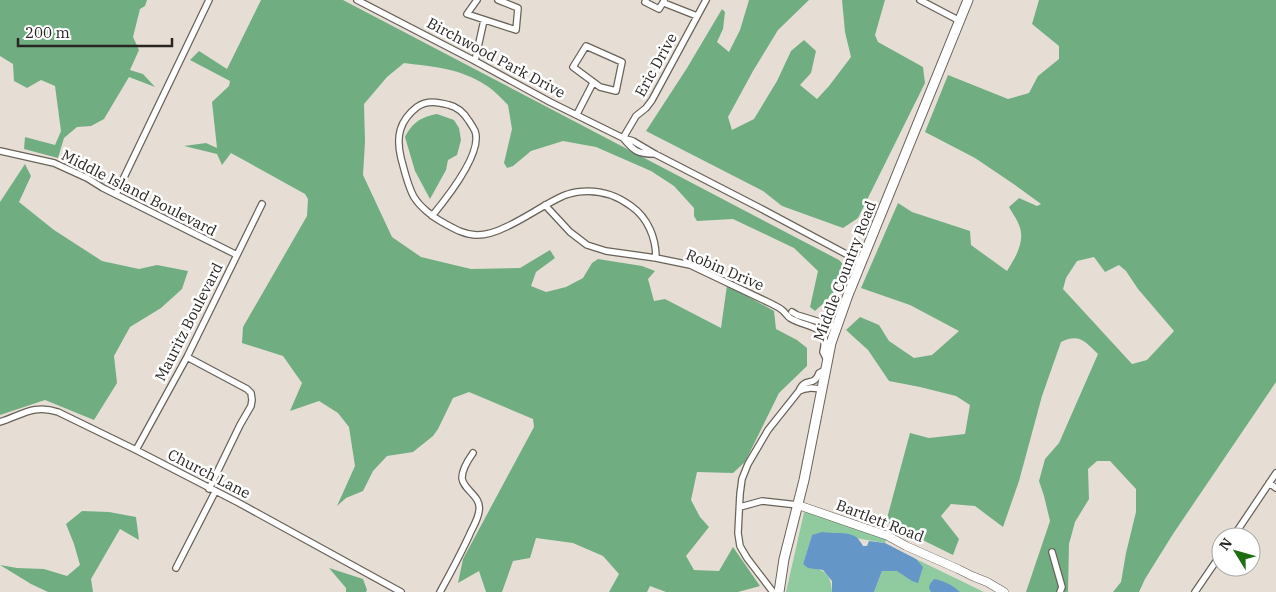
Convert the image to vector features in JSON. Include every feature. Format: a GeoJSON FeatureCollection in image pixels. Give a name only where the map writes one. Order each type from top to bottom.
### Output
{"type":"FeatureCollection","features":[{"type":"Feature","properties":{"kind":"main road","name":"Middle Country Road"},"geometry":{"type":"LineString","coordinates":[[779,592],[830,343],[848,294],[968,0]]}},
{"type":"Feature","properties":{"kind":"street"},"geometry":{"type":"LineString","coordinates":[[116,194],[209,0]]}},
{"type":"Feature","properties":{"kind":"street","name":"Birchwood Park Drive"},"geometry":{"type":"LineString","coordinates":[[357,0],[365,2],[550,102],[623,138],[632,148],[640,153],[656,154]]}},
{"type":"Feature","properties":{"kind":"street"},"geometry":{"type":"LineString","coordinates":[[477,0],[467,14],[516,30],[518,8],[498,0]]}},
{"type":"Feature","properties":{"kind":"street"},"geometry":{"type":"LineString","coordinates":[[646,0],[645,2],[660,9],[664,1],[698,16]]}},
{"type":"Feature","properties":{"kind":"street","name":"Eric Drive"},"geometry":{"type":"LineString","coordinates":[[623,138],[636,116],[650,104],[706,0]]}},
{"type":"Feature","properties":{"kind":"street"},"geometry":{"type":"LineString","coordinates":[[920,0],[960,21]]}},
{"type":"Feature","properties":{"kind":"street"},"geometry":{"type":"LineString","coordinates":[[475,61],[484,20]]}},
{"type":"Feature","properties":{"kind":"street"},"geometry":{"type":"LineString","coordinates":[[586,46],[622,62],[616,91],[593,83],[573,67],[586,46]]}},
{"type":"Feature","properties":{"kind":"street"},"geometry":{"type":"LineString","coordinates":[[577,114],[593,83]]}},
{"type":"Feature","properties":{"kind":"street"},"geometry":{"type":"LineString","coordinates":[[432,216],[450,194],[469,163],[476,145],[475,132],[466,116],[456,107],[440,102],[423,103],[409,113],[400,128],[398,146],[405,175],[414,197],[432,216],[458,231],[478,235],[498,231],[517,223],[565,194],[586,191],[606,193],[623,200],[639,212],[650,229],[656,246],[656,258]]}},
{"type":"Feature","properties":{"kind":"street","name":"Birchwood Park Drive"},"geometry":{"type":"LineString","coordinates":[[623,138],[633,138],[640,141],[656,154],[861,262]]}},
{"type":"Feature","properties":{"kind":"street","name":"Middle Island Boulevard"},"geometry":{"type":"LineString","coordinates":[[0,151],[54,164],[87,178],[103,188],[237,255]]}},
{"type":"Feature","properties":{"kind":"street","name":"Mauritz Boulevard"},"geometry":{"type":"LineString","coordinates":[[136,450],[187,357],[262,204]]}},
{"type":"Feature","properties":{"kind":"street","name":"Robin Drive"},"geometry":{"type":"LineString","coordinates":[[545,205],[570,232],[587,245],[606,251],[690,265],[782,310],[798,312],[836,327]]}},
{"type":"Feature","properties":{"kind":"street","name":"Robin Drive"},"geometry":{"type":"LineString","coordinates":[[782,310],[789,317],[821,332],[825,342],[823,352],[827,360]]}},
{"type":"Feature","properties":{"kind":"street"},"geometry":{"type":"LineString","coordinates":[[176,568],[240,426],[252,404],[251,393],[247,389],[187,357]]}},
{"type":"Feature","properties":{"kind":"street"},"geometry":{"type":"LineString","coordinates":[[773,592],[740,546],[738,533],[742,479],[748,464],[768,430],[803,384],[814,381],[819,373],[825,370]]}},
{"type":"Feature","properties":{"kind":"street"},"geometry":{"type":"LineString","coordinates":[[799,391],[811,387],[821,390]]}},
{"type":"Feature","properties":{"kind":"street","name":"Church Lane"},"geometry":{"type":"LineString","coordinates":[[0,422],[38,409],[48,409],[77,421],[238,503],[401,592]]}},
{"type":"Feature","properties":{"kind":"street"},"geometry":{"type":"LineString","coordinates":[[440,592],[480,509],[479,503],[462,478],[466,463],[473,453]]}},
{"type":"Feature","properties":{"kind":"street"},"geometry":{"type":"LineString","coordinates":[[1240,527],[1276,473]]}},
{"type":"Feature","properties":{"kind":"street"},"geometry":{"type":"LineString","coordinates":[[1269,483],[1276,488]]}},
{"type":"Feature","properties":{"kind":"street","name":"Bartlett Road"},"geometry":{"type":"LineString","coordinates":[[740,506],[762,501],[798,505],[888,536],[987,582],[1004,592]]}},
{"type":"Feature","properties":{"kind":"street"},"geometry":{"type":"LineString","coordinates":[[1052,552],[1062,587],[1060,592]]}},
{"type":"Feature","properties":{"kind":"street"},"geometry":{"type":"LineString","coordinates":[[1195,592],[1211,569]]}},
{"type":"Feature","properties":{"kind":"green space"},"geometry":{"type":"Polygon","coordinates":[[[0,0],[147,0],[145,6],[140,9],[133,37],[139,50],[130,70],[143,74],[155,87],[129,77],[104,119],[91,126],[77,127],[64,138],[58,158],[24,149],[25,137],[55,145],[61,131],[55,86],[41,80],[27,88],[14,81],[13,64],[0,56],[0,0]]]}},
{"type":"Feature","properties":{"kind":"green space"},"geometry":{"type":"Polygon","coordinates":[[[261,0],[343,0],[839,260],[844,265],[838,285],[825,302],[815,311],[810,307],[818,271],[794,248],[733,219],[697,221],[694,216],[694,208],[674,186],[651,171],[596,147],[563,141],[531,151],[513,166],[507,168],[504,163],[512,129],[508,105],[487,86],[467,75],[437,67],[404,63],[387,77],[364,104],[365,142],[363,175],[392,237],[421,257],[471,269],[520,268],[550,250],[555,258],[536,272],[531,286],[546,292],[566,287],[583,278],[592,263],[598,259],[642,266],[655,271],[648,279],[654,301],[665,299],[721,328],[727,285],[774,311],[776,329],[797,340],[807,348],[807,366],[779,393],[745,462],[733,473],[697,472],[691,500],[700,517],[709,527],[686,556],[694,570],[719,571],[733,547],[760,586],[738,592],[666,592],[650,586],[647,592],[609,592],[619,574],[603,556],[573,543],[536,538],[530,558],[513,561],[502,592],[486,592],[479,571],[458,583],[463,559],[534,427],[533,419],[469,392],[453,398],[433,436],[413,452],[387,456],[373,471],[363,491],[346,498],[337,506],[355,466],[349,427],[338,413],[319,401],[290,411],[302,383],[283,356],[242,343],[243,327],[307,216],[308,199],[305,194],[231,153],[222,165],[217,154],[184,146],[206,143],[217,148],[212,102],[229,86],[230,81],[190,60],[199,51],[227,69],[261,0]]]}},
{"type":"Feature","properties":{"kind":"green space"},"geometry":{"type":"Polygon","coordinates":[[[749,0],[809,0],[778,30],[753,71],[728,117],[732,130],[754,119],[777,81],[791,51],[804,40],[816,51],[811,73],[800,85],[817,99],[829,86],[851,57],[845,32],[842,0],[885,0],[875,35],[878,42],[923,67],[925,83],[858,218],[843,228],[782,206],[763,191],[646,131],[722,9],[725,12],[723,29],[717,42],[729,52],[740,30],[749,0]]]}},
{"type":"Feature","properties":{"kind":"green space"},"geometry":{"type":"Polygon","coordinates":[[[1039,0],[1276,0],[1276,382],[1173,534],[1139,592],[1113,592],[1121,582],[1136,512],[1136,489],[1110,461],[1097,461],[1088,469],[1089,499],[1075,522],[1069,544],[1068,592],[1026,592],[1050,521],[1039,481],[1045,459],[1059,443],[1098,354],[1082,340],[1073,338],[1061,342],[1042,396],[1019,481],[1003,527],[975,506],[951,504],[941,516],[959,539],[953,555],[886,522],[910,433],[929,438],[965,434],[970,405],[956,396],[889,381],[868,350],[846,330],[860,317],[879,325],[889,341],[914,358],[932,355],[959,331],[910,305],[861,288],[898,203],[912,212],[970,231],[971,245],[1007,271],[1019,249],[1021,237],[1018,223],[1009,207],[1019,198],[1037,206],[1041,204],[975,158],[925,132],[948,75],[1008,99],[1029,93],[1038,76],[1059,59],[1059,46],[1032,24],[1039,0]],[[1094,257],[1077,261],[1066,278],[1063,289],[1132,364],[1147,360],[1174,331],[1138,289],[1126,271],[1119,265],[1105,272],[1094,257]]]}},
{"type":"Feature","properties":{"kind":"green space"},"geometry":{"type":"Polygon","coordinates":[[[437,114],[454,120],[459,128],[461,140],[457,155],[448,160],[446,170],[430,199],[415,171],[405,137],[411,127],[418,121],[437,114]]]}},
{"type":"Feature","properties":{"kind":"green space"},"geometry":{"type":"Polygon","coordinates":[[[25,164],[31,176],[19,202],[54,230],[102,261],[139,269],[157,265],[188,271],[182,289],[161,308],[130,327],[114,356],[117,383],[94,420],[45,400],[0,415],[0,202],[25,164]]]}},
{"type":"Feature","properties":{"kind":"green space"},"geometry":{"type":"Polygon","coordinates":[[[805,508],[888,536],[885,543],[831,534],[812,535],[803,564],[824,572],[830,579],[832,592],[786,592],[805,508]]]}},
{"type":"Feature","properties":{"kind":"green space"},"geometry":{"type":"Polygon","coordinates":[[[82,511],[109,512],[136,517],[139,540],[120,529],[91,579],[93,592],[48,592],[0,565],[44,569],[67,576],[80,565],[66,524],[82,511]]]}},
{"type":"Feature","properties":{"kind":"green space"},"geometry":{"type":"Polygon","coordinates":[[[889,546],[984,592],[874,592],[889,546]]]}},
{"type":"Feature","properties":{"kind":"green space"},"geometry":{"type":"Polygon","coordinates":[[[329,568],[363,579],[366,592],[346,592],[346,588],[329,568]]]}},
{"type":"Feature","properties":{"kind":"water"},"geometry":{"type":"Polygon","coordinates":[[[822,532],[853,535],[863,546],[867,546],[869,541],[885,543],[916,559],[923,567],[918,583],[897,571],[882,571],[874,592],[832,592],[832,581],[823,570],[808,568],[803,564],[812,535],[822,532]]]}},
{"type":"Feature","properties":{"kind":"water"},"geometry":{"type":"Polygon","coordinates":[[[934,579],[954,587],[960,592],[931,592],[929,588],[934,579]]]}}]}
